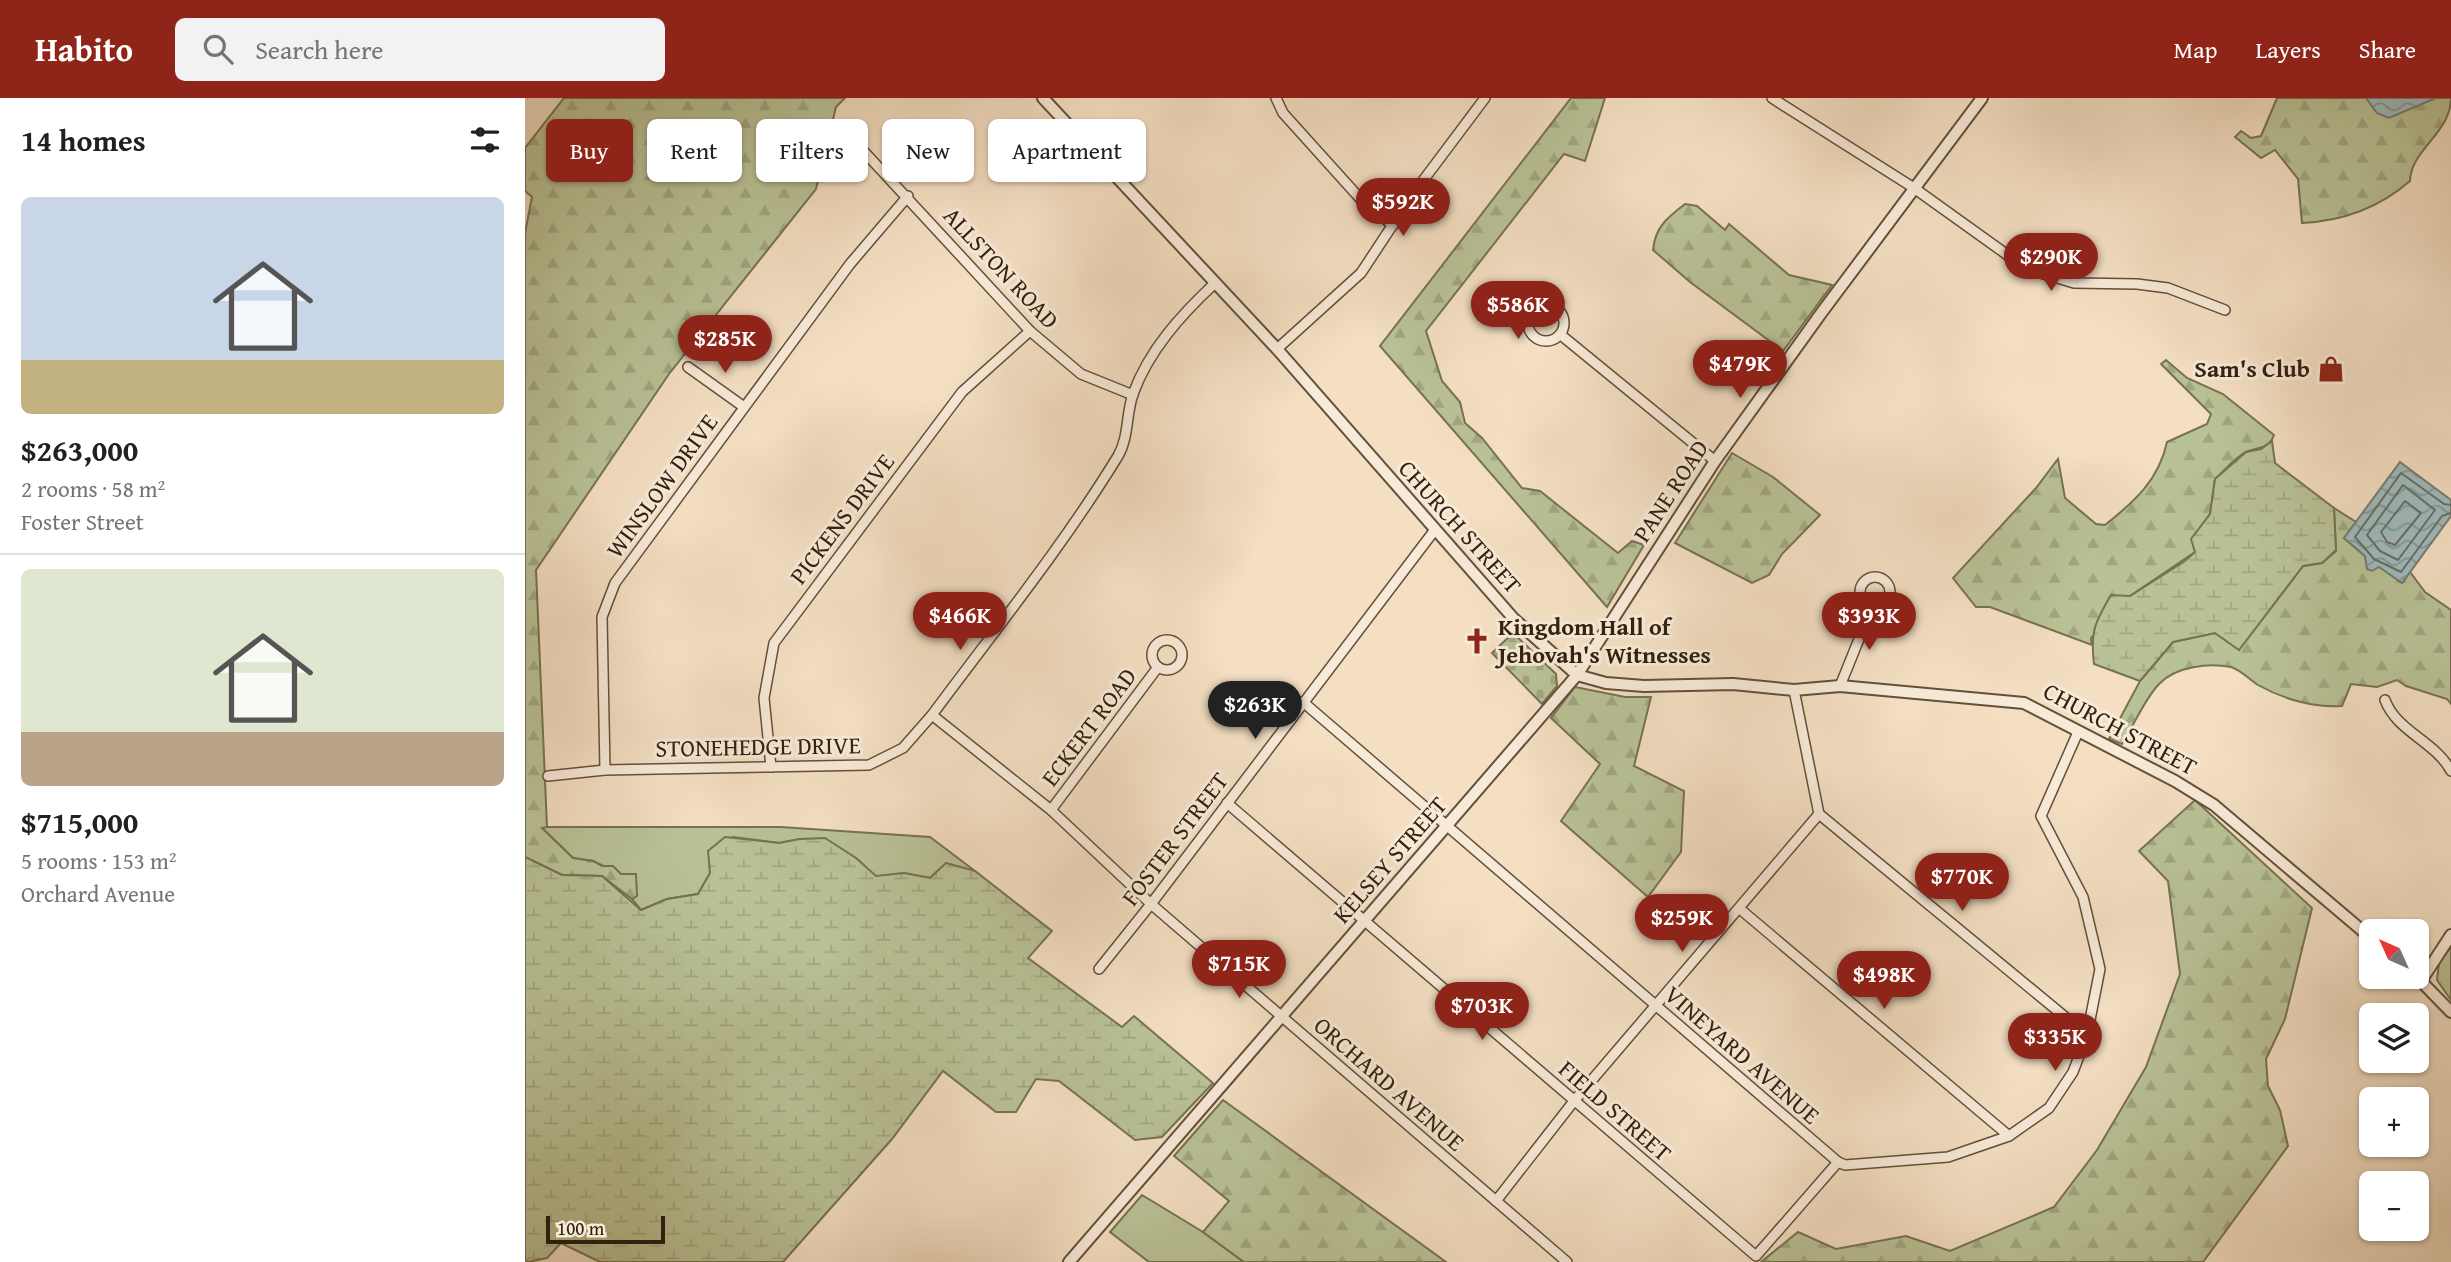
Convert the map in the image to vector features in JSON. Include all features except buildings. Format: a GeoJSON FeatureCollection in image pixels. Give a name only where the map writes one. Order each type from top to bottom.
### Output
{"type":"FeatureCollection","features":[{"type":"Feature","properties":{"kind":"street"},"geometry":{"type":"LineString","coordinates":[[1276,98],[1283,113],[1365,204],[1393,225]]}},
{"type":"Feature","properties":{"kind":"street"},"geometry":{"type":"LineString","coordinates":[[1277,349],[1361,273],[1413,194],[1485,98]]}},
{"type":"Feature","properties":{"kind":"street"},"geometry":{"type":"LineString","coordinates":[[1772,98],[1915,188],[2037,274],[2098,285],[2137,284],[2168,288],[2225,310]]}},
{"type":"Feature","properties":{"kind":"street","name":"PANE ROAD"},"geometry":{"type":"LineString","coordinates":[[1577,675],[1715,461],[1982,98]]}},
{"type":"Feature","properties":{"kind":"street","name":"CHURCH STREET"},"geometry":{"type":"LineString","coordinates":[[1051,101],[1214,284],[1277,349],[1434,531],[1537,642],[1577,675],[1606,683],[1644,686],[1733,684],[1794,690],[1840,686],[2024,703],[2214,805],[2359,928]]}},
{"type":"Feature","properties":{"kind":"street","name":"ALLSTON ROAD"},"geometry":{"type":"LineString","coordinates":[[868,155],[1030,331],[1081,374],[1133,395]]}},
{"type":"Feature","properties":{"kind":"street","name":"WINSLOW DRIVE"},"geometry":{"type":"LineString","coordinates":[[605,770],[601,617],[615,583],[850,264],[908,196]]}},
{"type":"Feature","properties":{"kind":"street","name":"STONEHEDGE DRIVE"},"geometry":{"type":"LineString","coordinates":[[548,776],[605,770],[869,765],[903,748],[932,715],[1095,494],[1123,446],[1133,395],[1159,344],[1187,309],[1214,284]]}},
{"type":"Feature","properties":{"kind":"street"},"geometry":{"type":"LineString","coordinates":[[1542,306],[1558,309],[1564,319],[1561,335],[1547,342],[1534,337],[1528,328],[1530,314],[1542,306]]}},
{"type":"Feature","properties":{"kind":"street","name":"PICKENS DRIVE"},"geometry":{"type":"LineString","coordinates":[[771,767],[764,698],[774,643],[962,391],[1030,331]]}},
{"type":"Feature","properties":{"kind":"street"},"geometry":{"type":"LineString","coordinates":[[1561,335],[1715,461]]}},
{"type":"Feature","properties":{"kind":"street"},"geometry":{"type":"LineString","coordinates":[[688,367],[744,407]]}},
{"type":"Feature","properties":{"kind":"street","name":"FOSTER STREET"},"geometry":{"type":"LineString","coordinates":[[1098,969],[1151,904],[1434,531]]}},
{"type":"Feature","properties":{"kind":"street"},"geometry":{"type":"LineString","coordinates":[[1840,686],[1872,607]]}},
{"type":"Feature","properties":{"kind":"street","name":"ECKERT ROAD"},"geometry":{"type":"LineString","coordinates":[[1051,810],[1158,667]]}},
{"type":"Feature","properties":{"kind":"street","name":"KELSEY STREET"},"geometry":{"type":"LineString","coordinates":[[1069,1262],[1577,675]]}},
{"type":"Feature","properties":{"kind":"street"},"geometry":{"type":"LineString","coordinates":[[1794,690],[1819,814],[2087,1035]]}},
{"type":"Feature","properties":{"kind":"street"},"geometry":{"type":"LineString","coordinates":[[2385,700],[2397,720],[2442,757],[2451,771]]}},
{"type":"Feature","properties":{"kind":"street","name":"VINEYARD AVENUE"},"geometry":{"type":"LineString","coordinates":[[1303,702],[1838,1162]]}},
{"type":"Feature","properties":{"kind":"street","name":"ORCHARD AVENUE"},"geometry":{"type":"LineString","coordinates":[[932,715],[1051,810],[1151,904],[1567,1262]]}},
{"type":"Feature","properties":{"kind":"street"},"geometry":{"type":"LineString","coordinates":[[1838,1162],[1845,1165],[1948,1157],[2009,1136],[2049,1108],[2073,1072],[2087,1035],[2100,969],[2083,897],[2041,816],[2078,732]]}},
{"type":"Feature","properties":{"kind":"street","name":"FIELD STREET"},"geometry":{"type":"LineString","coordinates":[[1227,803],[1756,1255],[1838,1162]]}},
{"type":"Feature","properties":{"kind":"street"},"geometry":{"type":"LineString","coordinates":[[1496,1200],[1574,1101],[1819,814]]}},
{"type":"Feature","properties":{"kind":"street"},"geometry":{"type":"LineString","coordinates":[[1740,909],[2009,1136]]}},
{"type":"Feature","properties":{"kind":"street"},"geometry":{"type":"LineString","coordinates":[[2429,964],[2451,934]]}},
{"type":"Feature","properties":{"kind":"street"},"geometry":{"type":"LineString","coordinates":[[2428,989],[2451,1012]]}},
{"type":"Feature","properties":{"kind":"green space"},"geometry":{"type":"Polygon","coordinates":[[[564,98],[845,98],[836,107],[833,119],[756,119],[756,182],[818,182],[816,189],[669,374],[536,570],[547,827],[542,828],[573,858],[593,861],[602,866],[613,866],[621,874],[636,874],[637,896],[632,899],[602,876],[562,875],[525,857],[525,233],[532,197],[525,191],[525,148],[546,121],[546,182],[633,182],[633,119],[548,119],[564,98]]]}},
{"type":"Feature","properties":{"kind":"green space"},"geometry":{"type":"Polygon","coordinates":[[[1571,98],[1605,98],[1585,161],[1564,154],[1426,331],[1442,381],[1460,402],[1465,423],[1482,438],[1522,488],[1540,491],[1618,553],[1632,541],[1644,545],[1607,607],[1380,346],[1571,98]]]}},
{"type":"Feature","properties":{"kind":"green space"},"geometry":{"type":"Polygon","coordinates":[[[2277,98],[2451,98],[2445,121],[2417,159],[2410,181],[2373,206],[2346,216],[2302,223],[2298,179],[2275,150],[2261,158],[2235,137],[2241,131],[2251,138],[2261,136],[2277,98]]]}},
{"type":"Feature","properties":{"kind":"green space"},"geometry":{"type":"Polygon","coordinates":[[[1685,204],[1697,206],[1725,230],[1729,224],[1789,275],[1832,285],[1783,351],[1690,282],[1653,250],[1660,229],[1668,218],[1685,204]]]}},
{"type":"Feature","properties":{"kind":"green space"},"geometry":{"type":"Polygon","coordinates":[[[2166,360],[2187,378],[2223,394],[2274,435],[2266,445],[2246,452],[2215,479],[2210,514],[2192,539],[2195,552],[2130,596],[2091,638],[2092,645],[1990,607],[1976,607],[1953,578],[2036,488],[2058,459],[2065,498],[2096,524],[2105,525],[2126,508],[2152,479],[2167,442],[2207,424],[2211,414],[2161,364],[2166,360]]]}},
{"type":"Feature","properties":{"kind":"green space"},"geometry":{"type":"Polygon","coordinates":[[[2272,441],[2275,463],[2334,508],[2336,550],[2322,563],[2303,566],[2239,650],[2215,633],[2173,642],[2140,681],[2094,664],[2095,628],[2111,595],[2130,596],[2195,552],[2191,539],[2210,514],[2215,479],[2246,452],[2261,449],[2272,441]]]}},
{"type":"Feature","properties":{"kind":"green space"},"geometry":{"type":"Polygon","coordinates":[[[1732,453],[1773,477],[1820,515],[1782,554],[1769,575],[1752,583],[1675,543],[1732,453]]]}},
{"type":"Feature","properties":{"kind":"green space"},"geometry":{"type":"Polygon","coordinates":[[[2334,508],[2356,522],[2344,538],[2365,556],[2367,563],[2379,566],[2402,583],[2410,572],[2425,592],[2451,610],[2451,704],[2447,699],[2406,686],[2397,680],[2377,687],[2351,684],[2342,706],[2310,704],[2268,690],[2231,667],[2193,667],[2174,673],[2159,684],[2122,744],[2109,739],[2140,681],[2173,642],[2215,633],[2239,650],[2303,566],[2322,563],[2336,551],[2334,508]]]}},
{"type":"Feature","properties":{"kind":"green space"},"geometry":{"type":"Polygon","coordinates":[[[1513,633],[1556,674],[1557,686],[1542,704],[1492,653],[1513,633]]]}},
{"type":"Feature","properties":{"kind":"green space"},"geometry":{"type":"Polygon","coordinates":[[[1575,687],[1625,697],[1651,697],[1634,766],[1684,791],[1681,852],[1648,897],[1561,821],[1600,764],[1551,718],[1575,687]]]}},
{"type":"Feature","properties":{"kind":"green space"},"geometry":{"type":"Polygon","coordinates":[[[2195,800],[2312,908],[2285,1019],[2266,1059],[2268,1086],[2280,1110],[2288,1146],[2203,1262],[1761,1262],[1798,1232],[1836,1249],[1906,1236],[1950,1251],[2054,1207],[2097,1150],[2146,1067],[2180,974],[2168,881],[2139,851],[2195,800]]]}},
{"type":"Feature","properties":{"kind":"green space"},"geometry":{"type":"Polygon","coordinates":[[[541,827],[781,827],[930,837],[975,871],[946,863],[930,878],[904,873],[876,877],[856,858],[800,839],[779,843],[733,837],[709,851],[710,873],[698,894],[667,899],[641,910],[632,899],[637,895],[621,874],[593,861],[573,858],[541,827]]]}},
{"type":"Feature","properties":{"kind":"green space"},"geometry":{"type":"Polygon","coordinates":[[[725,837],[779,843],[825,838],[856,858],[876,876],[904,873],[930,878],[946,863],[975,871],[1052,931],[1028,958],[1122,1027],[1134,1016],[1213,1083],[1162,1137],[1135,1140],[1059,1081],[1036,1079],[1016,1112],[996,1112],[943,1071],[892,1139],[783,1262],[600,1262],[561,1243],[547,1258],[528,1262],[525,1260],[525,857],[562,875],[602,876],[641,910],[667,899],[698,894],[710,873],[708,851],[725,837]]]}},
{"type":"Feature","properties":{"kind":"green space"},"geometry":{"type":"Polygon","coordinates":[[[2451,947],[2451,1000],[2437,980],[2439,963],[2451,947]]]}},
{"type":"Feature","properties":{"kind":"green space"},"geometry":{"type":"Polygon","coordinates":[[[1223,1100],[1446,1262],[1244,1262],[1203,1232],[1229,1201],[1174,1156],[1223,1100]]]}},
{"type":"Feature","properties":{"kind":"green space"},"geometry":{"type":"Polygon","coordinates":[[[1142,1195],[1203,1232],[1244,1262],[1149,1262],[1110,1232],[1142,1195]]]}},
{"type":"Feature","properties":{"kind":"water"},"geometry":{"type":"Polygon","coordinates":[[[2366,98],[2436,98],[2389,118],[2377,113],[2366,98]]]}},
{"type":"Feature","properties":{"kind":"water"},"geometry":{"type":"Polygon","coordinates":[[[2400,462],[2451,500],[2451,516],[2402,583],[2379,567],[2372,571],[2367,569],[2365,556],[2344,538],[2400,462]]]}},
{"type":"Feature","properties":{"kind":"place","name":"Sam's Club"},"geometry":{"type":"Point","coordinates":[2331,369]}},
{"type":"Feature","properties":{"kind":"place","name":"Kingdom Hall of Jehovah's Witnesses"},"geometry":{"type":"Point","coordinates":[1477,641]}}]}
